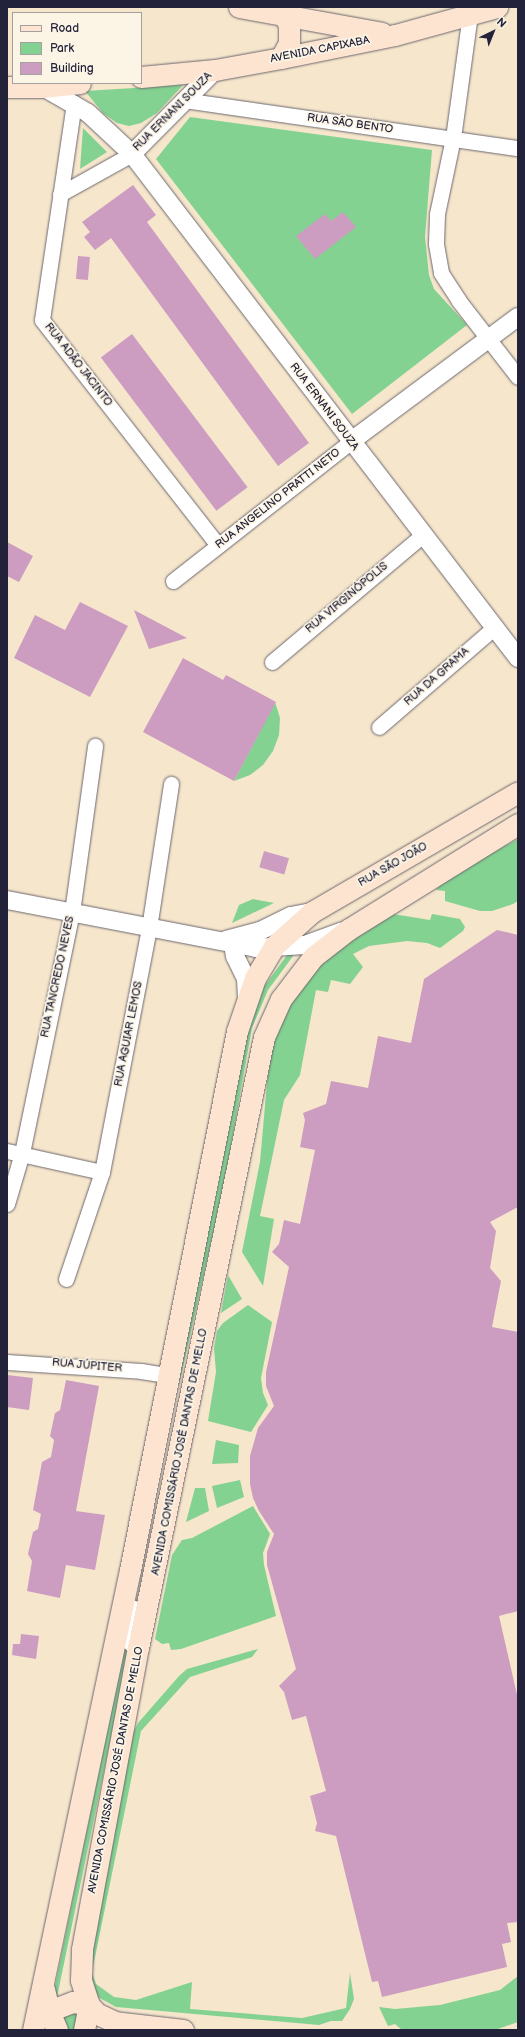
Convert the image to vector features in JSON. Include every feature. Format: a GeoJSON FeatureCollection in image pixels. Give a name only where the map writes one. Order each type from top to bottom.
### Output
{"type":"FeatureCollection","features":[{"type":"Feature","properties":{"kind":"main road"},"geometry":{"type":"LineString","coordinates":[[239,7],[286,12],[395,35]]}},
{"type":"Feature","properties":{"kind":"main road","name":"AVENIDA CAPIXABA"},"geometry":{"type":"LineString","coordinates":[[142,77],[215,70],[281,58],[395,35],[497,7]]}},
{"type":"Feature","properties":{"kind":"main road"},"geometry":{"type":"LineString","coordinates":[[281,58],[289,43],[289,25],[286,12]]}},
{"type":"Feature","properties":{"kind":"main road"},"geometry":{"type":"LineString","coordinates":[[7,87],[44,87],[71,84]]}},
{"type":"Feature","properties":{"kind":"main road","name":"RUA SÃO JOÃO"},"geometry":{"type":"LineString","coordinates":[[274,946],[312,912],[518,792]]}},
{"type":"Feature","properties":{"kind":"main road"},"geometry":{"type":"LineString","coordinates":[[349,930],[518,824]]}},
{"type":"Feature","properties":{"kind":"main road","name":"AVENIDA COMISSÁRIO JOSÉ DANTAS DE MELLO"},"geometry":{"type":"LineString","coordinates":[[89,2005],[81,1980],[82,1949],[138,1648],[264,1037],[281,999],[301,970],[313,957],[349,930]]}},
{"type":"Feature","properties":{"kind":"main road"},"geometry":{"type":"LineString","coordinates":[[33,2030],[44,1984],[132,1557],[167,1375],[237,1032],[247,999],[262,962],[274,946]]}},
{"type":"Feature","properties":{"kind":"main road"},"geometry":{"type":"LineString","coordinates":[[44,1984],[49,2010],[57,2030]]}},
{"type":"Feature","properties":{"kind":"main road"},"geometry":{"type":"LineString","coordinates":[[49,2010],[73,2002],[89,2005],[105,2019],[115,2022],[184,2030]]}},
{"type":"Feature","properties":{"kind":"main road"},"geometry":{"type":"LineString","coordinates":[[84,2030],[89,2005]]}},
{"type":"Feature","properties":{"kind":"street"},"geometry":{"type":"LineString","coordinates":[[470,14],[453,138],[437,214],[436,244],[441,273],[459,301],[518,377]]}},
{"type":"Feature","properties":{"kind":"street","name":"RUA ERNANI SOUZA"},"geometry":{"type":"LineString","coordinates":[[132,154],[183,100],[215,70]]}},
{"type":"Feature","properties":{"kind":"street","name":"RUA ERNANI SOUZA"},"geometry":{"type":"LineString","coordinates":[[44,87],[74,103],[112,134],[132,154],[350,442],[496,627],[518,658]]}},
{"type":"Feature","properties":{"kind":"street","name":"RUA SÃO BENTO"},"geometry":{"type":"LineString","coordinates":[[183,100],[518,148]]}},
{"type":"Feature","properties":{"kind":"street","name":"RUA ADÃO JACINTO"},"geometry":{"type":"LineString","coordinates":[[74,103],[42,320],[218,545]]}},
{"type":"Feature","properties":{"kind":"street"},"geometry":{"type":"LineString","coordinates":[[112,134],[136,136],[157,127]]}},
{"type":"Feature","properties":{"kind":"street"},"geometry":{"type":"LineString","coordinates":[[60,194],[132,154]]}},
{"type":"Feature","properties":{"kind":"street","name":"RUA ANGELINO PRATTI NETO"},"geometry":{"type":"LineString","coordinates":[[173,582],[350,442],[518,317]]}},
{"type":"Feature","properties":{"kind":"street","name":"RUA VIRGINÓPOLIS"},"geometry":{"type":"LineString","coordinates":[[272,662],[423,535]]}},
{"type":"Feature","properties":{"kind":"street","name":"RUA DA GRAMA"},"geometry":{"type":"LineString","coordinates":[[379,726],[496,627]]}},
{"type":"Feature","properties":{"kind":"street","name":"RUA TANCREDO NEVES"},"geometry":{"type":"LineString","coordinates":[[7,1204],[14,1152],[72,912],[95,746]]}},
{"type":"Feature","properties":{"kind":"street","name":"RUA AGUIAR LEMOS"},"geometry":{"type":"LineString","coordinates":[[66,1280],[102,1172],[149,928],[171,784]]}},
{"type":"Feature","properties":{"kind":"street"},"geometry":{"type":"LineString","coordinates":[[495,839],[518,832]]}},
{"type":"Feature","properties":{"kind":"street"},"geometry":{"type":"LineString","coordinates":[[7,900],[256,948],[305,945],[349,930]]}},
{"type":"Feature","properties":{"kind":"street"},"geometry":{"type":"LineString","coordinates":[[227,942],[245,936],[291,916],[312,912]]}},
{"type":"Feature","properties":{"kind":"street"},"geometry":{"type":"LineString","coordinates":[[227,942],[246,979],[247,999]]}},
{"type":"Feature","properties":{"kind":"street"},"geometry":{"type":"LineString","coordinates":[[14,1152],[102,1172]]}},
{"type":"Feature","properties":{"kind":"street","name":"RUA JÚPITER"},"geometry":{"type":"LineString","coordinates":[[7,1362],[141,1371],[167,1375]]}},
{"type":"Feature","properties":{"kind":"street"},"geometry":{"type":"LineString","coordinates":[[132,1557],[136,1588],[127,1630],[129,1640],[138,1648]]}},
{"type":"Feature","properties":{"kind":"green space"},"geometry":{"type":"Polygon","coordinates":[[[183,85],[157,113],[141,123],[129,126],[117,123],[103,113],[85,91],[183,85]]]}},
{"type":"Feature","properties":{"kind":"green space"},"geometry":{"type":"Polygon","coordinates":[[[190,117],[432,150],[425,237],[429,275],[434,289],[467,325],[352,414],[156,159],[190,117]]]}},
{"type":"Feature","properties":{"kind":"green space"},"geometry":{"type":"Polygon","coordinates":[[[83,128],[107,152],[80,169],[83,128]]]}},
{"type":"Feature","properties":{"kind":"green space"},"geometry":{"type":"Polygon","coordinates":[[[275,702],[280,718],[279,735],[273,751],[263,765],[250,775],[234,781],[275,702]]]}},
{"type":"Feature","properties":{"kind":"green space"},"geometry":{"type":"Polygon","coordinates":[[[518,839],[518,901],[492,911],[480,911],[445,901],[445,891],[436,890],[446,878],[518,839]]]}},
{"type":"Feature","properties":{"kind":"green space"},"geometry":{"type":"Polygon","coordinates":[[[253,899],[274,903],[232,923],[239,905],[253,899]]]}},
{"type":"Feature","properties":{"kind":"green space"},"geometry":{"type":"Polygon","coordinates":[[[393,914],[430,920],[432,914],[460,919],[465,927],[463,931],[440,948],[427,943],[407,941],[369,946],[353,954],[363,967],[350,984],[331,980],[328,992],[316,990],[300,1075],[284,1100],[260,1216],[274,1219],[263,1286],[242,1252],[260,1162],[269,1060],[274,1035],[292,994],[333,950],[393,914]]]}},
{"type":"Feature","properties":{"kind":"green space"},"geometry":{"type":"Polygon","coordinates":[[[296,952],[268,990],[252,1028],[223,1190],[179,1385],[177,1368],[217,1191],[241,1051],[254,1007],[263,988],[287,955],[296,952]]]}},
{"type":"Feature","properties":{"kind":"green space"},"geometry":{"type":"Polygon","coordinates":[[[228,1275],[242,1299],[221,1313],[228,1275]]]}},
{"type":"Feature","properties":{"kind":"green space"},"geometry":{"type":"Polygon","coordinates":[[[248,1305],[272,1322],[261,1378],[263,1393],[268,1405],[251,1432],[208,1421],[216,1372],[214,1348],[217,1331],[223,1323],[248,1305]]]}},
{"type":"Feature","properties":{"kind":"green space"},"geometry":{"type":"Polygon","coordinates":[[[216,1440],[239,1445],[238,1463],[212,1464],[216,1440]]]}},
{"type":"Feature","properties":{"kind":"green space"},"geometry":{"type":"Polygon","coordinates":[[[240,1480],[244,1497],[217,1508],[212,1486],[240,1480]]]}},
{"type":"Feature","properties":{"kind":"green space"},"geometry":{"type":"Polygon","coordinates":[[[195,1488],[205,1488],[209,1511],[186,1522],[195,1488]]]}},
{"type":"Feature","properties":{"kind":"green space"},"geometry":{"type":"Polygon","coordinates":[[[253,1506],[270,1534],[263,1553],[264,1565],[276,1616],[181,1649],[171,1650],[169,1643],[162,1644],[155,1639],[172,1555],[182,1540],[192,1538],[253,1506]]]}},
{"type":"Feature","properties":{"kind":"green space"},"geometry":{"type":"Polygon","coordinates":[[[124,1649],[129,1650],[57,1997],[53,1996],[124,1649]]]}},
{"type":"Feature","properties":{"kind":"green space"},"geometry":{"type":"Polygon","coordinates":[[[258,1649],[252,1657],[190,1677],[141,1731],[92,1972],[96,1984],[114,1997],[136,2000],[192,1982],[190,2009],[302,2018],[346,2008],[350,1973],[354,1999],[350,2009],[342,2021],[331,2021],[319,2025],[116,2007],[96,1996],[87,1970],[133,1733],[138,1723],[179,1676],[187,1669],[258,1649]]]}},
{"type":"Feature","properties":{"kind":"green space"},"geometry":{"type":"Polygon","coordinates":[[[518,1976],[518,2022],[495,2030],[402,2030],[395,2024],[388,2026],[379,2007],[395,2009],[440,2005],[500,1990],[518,1976]]]}},
{"type":"Feature","properties":{"kind":"green space"},"geometry":{"type":"Polygon","coordinates":[[[77,2012],[79,2030],[67,2030],[63,2018],[65,2014],[77,2012]]]}},
{"type":"Feature","properties":{"kind":"building"},"geometry":{"type":"Polygon","coordinates":[[[133,185],[156,215],[147,222],[309,443],[278,466],[111,238],[95,250],[84,237],[90,232],[82,222],[133,185]]]}},
{"type":"Feature","properties":{"kind":"building"},"geometry":{"type":"Polygon","coordinates":[[[343,212],[356,227],[315,259],[296,236],[325,214],[331,221],[343,212]]]}},
{"type":"Feature","properties":{"kind":"building"},"geometry":{"type":"Polygon","coordinates":[[[78,256],[90,257],[88,280],[76,279],[78,256]]]}},
{"type":"Feature","properties":{"kind":"building"},"geometry":{"type":"Polygon","coordinates":[[[132,334],[248,487],[216,511],[101,357],[132,334]]]}},
{"type":"Feature","properties":{"kind":"building"},"geometry":{"type":"Polygon","coordinates":[[[7,542],[33,556],[19,582],[7,576],[7,542]]]}},
{"type":"Feature","properties":{"kind":"building"},"geometry":{"type":"Polygon","coordinates":[[[80,602],[128,626],[90,697],[14,658],[35,615],[65,630],[80,602]]]}},
{"type":"Feature","properties":{"kind":"building"},"geometry":{"type":"Polygon","coordinates":[[[134,610],[187,638],[149,649],[134,610]]]}},
{"type":"Feature","properties":{"kind":"building"},"geometry":{"type":"Polygon","coordinates":[[[183,658],[223,680],[226,675],[276,702],[234,781],[143,732],[183,658]]]}},
{"type":"Feature","properties":{"kind":"building"},"geometry":{"type":"Polygon","coordinates":[[[264,851],[289,858],[284,875],[259,867],[264,851]]]}},
{"type":"Feature","properties":{"kind":"building"},"geometry":{"type":"Polygon","coordinates":[[[497,930],[518,935],[518,1207],[490,1222],[496,1231],[490,1268],[501,1281],[492,1327],[518,1332],[518,1611],[499,1616],[518,1699],[518,1922],[507,1923],[511,1942],[502,1944],[507,1967],[382,1997],[378,1981],[372,1982],[336,1836],[315,1831],[317,1823],[310,1796],[326,1791],[306,1716],[292,1720],[284,1692],[279,1686],[296,1669],[267,1565],[267,1552],[274,1534],[259,1511],[253,1498],[250,1484],[250,1456],[258,1428],[274,1406],[266,1386],[266,1372],[289,1267],[272,1252],[279,1244],[284,1220],[300,1224],[315,1150],[300,1147],[305,1120],[303,1113],[326,1104],[331,1081],[368,1088],[378,1036],[411,1043],[424,979],[497,930]]]}},
{"type":"Feature","properties":{"kind":"building"},"geometry":{"type":"Polygon","coordinates":[[[7,1375],[33,1378],[29,1410],[7,1407],[7,1375]]]}},
{"type":"Feature","properties":{"kind":"building"},"geometry":{"type":"Polygon","coordinates":[[[66,1380],[99,1386],[76,1511],[105,1515],[95,1570],[66,1565],[60,1598],[27,1591],[32,1561],[28,1554],[33,1532],[38,1529],[41,1514],[33,1510],[42,1462],[51,1457],[54,1440],[50,1436],[55,1413],[60,1410],[66,1380]]]}},
{"type":"Feature","properties":{"kind":"building"},"geometry":{"type":"Polygon","coordinates":[[[21,1634],[39,1636],[36,1659],[12,1655],[13,1644],[20,1644],[21,1634]]]}}]}
